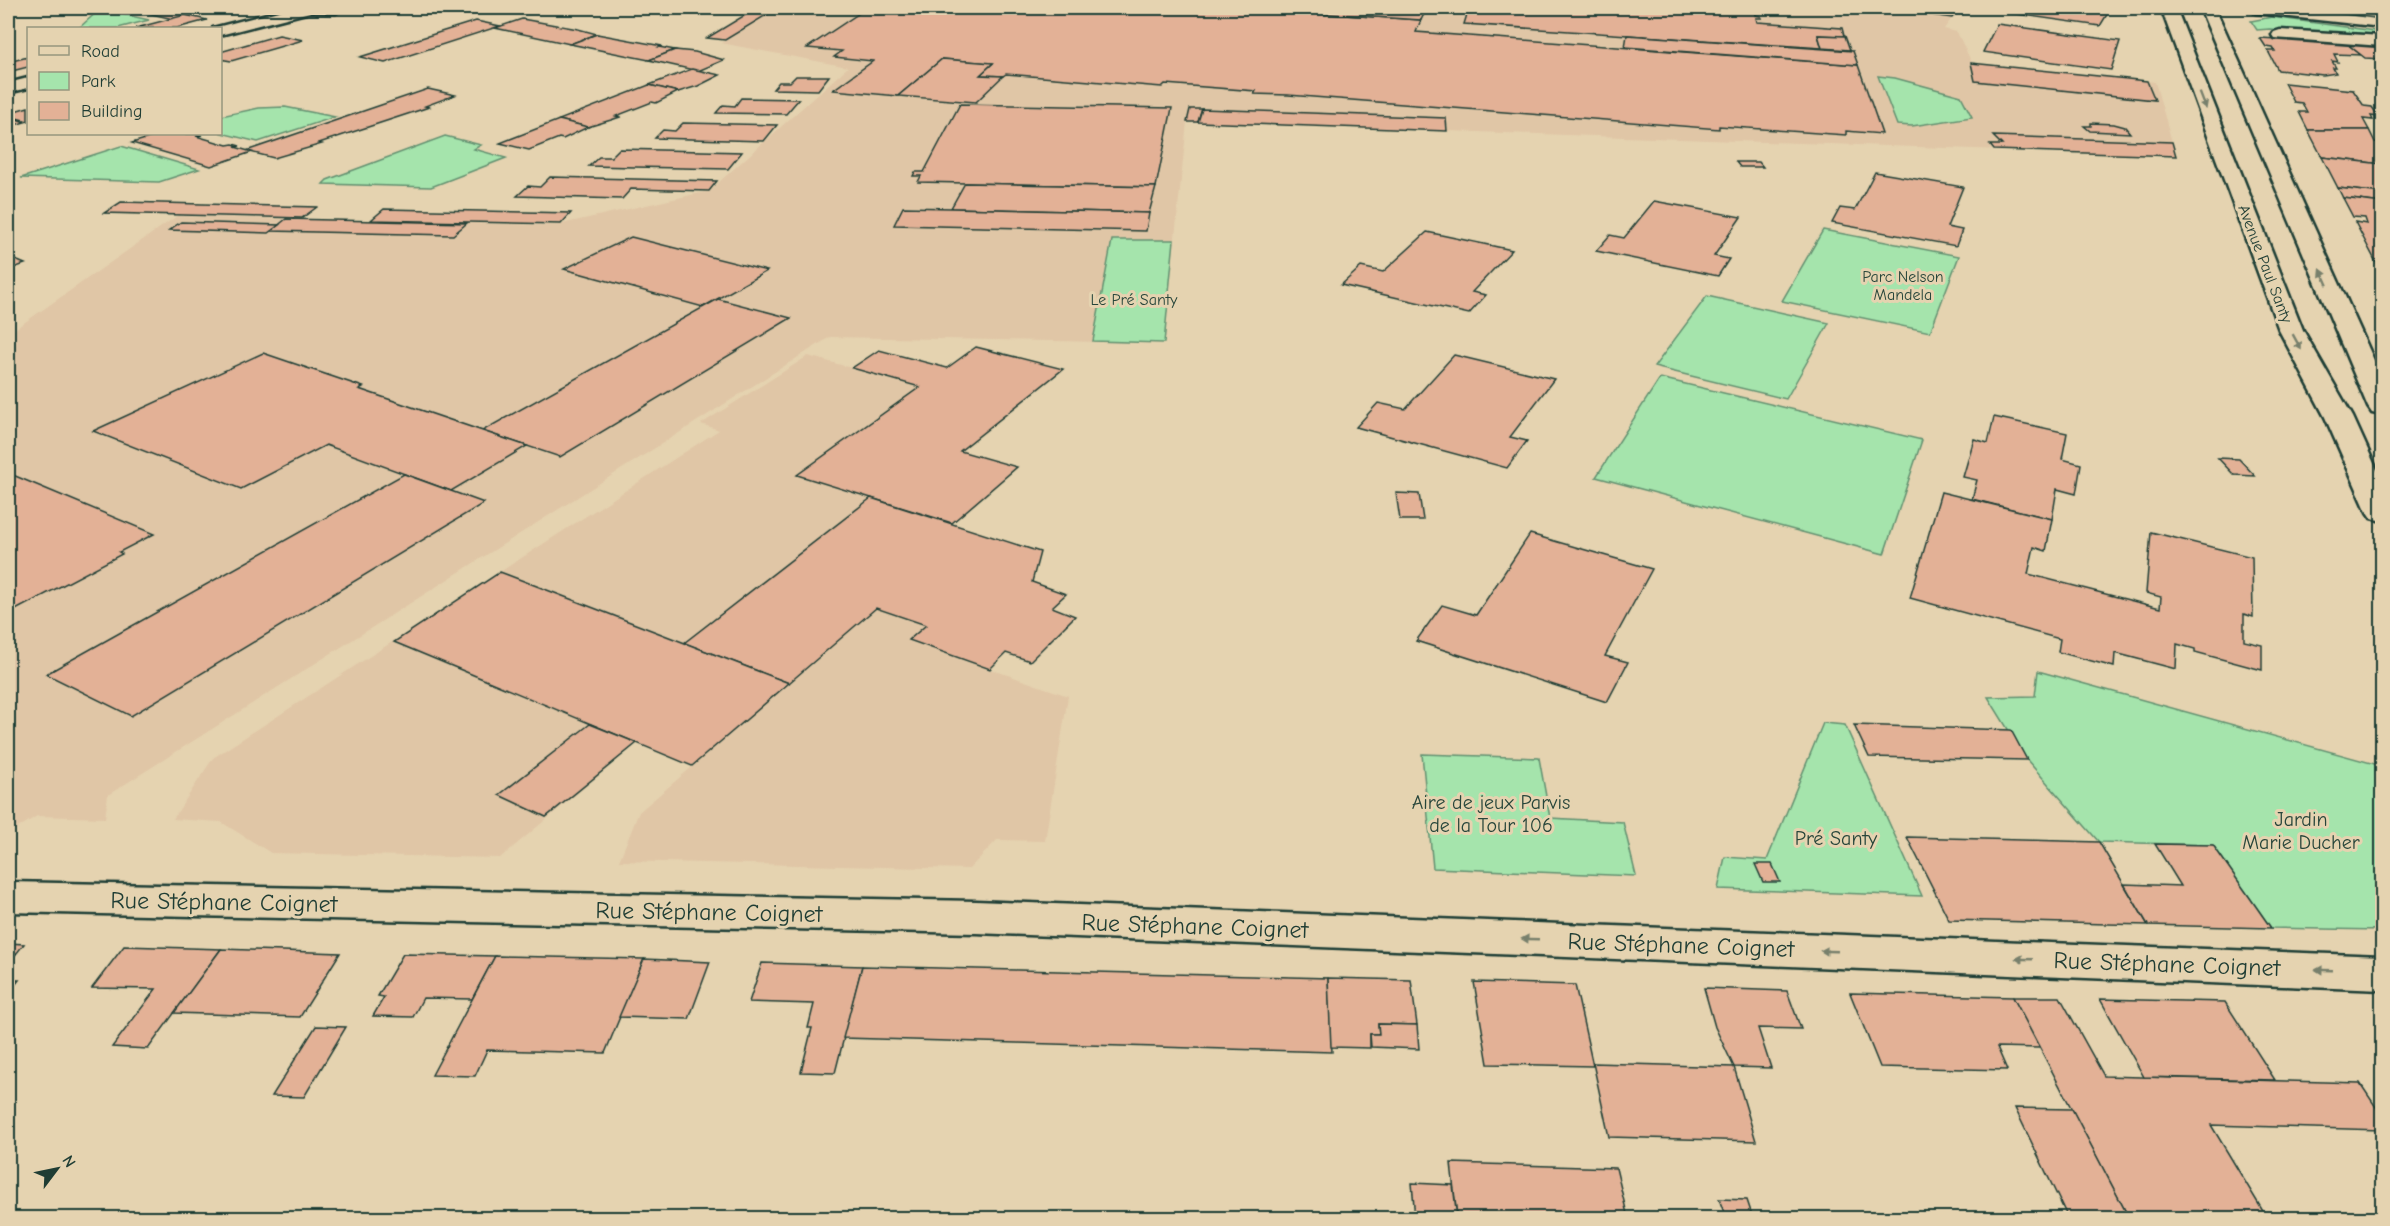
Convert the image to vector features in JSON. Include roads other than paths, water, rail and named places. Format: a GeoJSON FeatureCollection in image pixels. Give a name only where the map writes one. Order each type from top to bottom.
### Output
{"type":"FeatureCollection","features":[{"type":"Feature","properties":{"kind":"main road"},"geometry":{"type":"LineString","coordinates":[[222,29],[307,8]]}},
{"type":"Feature","properties":{"kind":"main road"},"geometry":{"type":"LineString","coordinates":[[313,8],[336,8]]}},
{"type":"Feature","properties":{"kind":"main road","name":"Avenue Paul Santy"},"geometry":{"type":"LineString","coordinates":[[2168,8],[2211,64],[2382,407]]}},
{"type":"Feature","properties":{"kind":"main road","name":"Avenue Paul Santy"},"geometry":{"type":"LineString","coordinates":[[2207,8],[2211,64],[2291,330],[2339,417],[2382,512]]}},
{"type":"Feature","properties":{"kind":"main road"},"geometry":{"type":"LineString","coordinates":[[2255,8],[2382,22]]}},
{"type":"Feature","properties":{"kind":"main road"},"geometry":{"type":"LineString","coordinates":[[2340,8],[2382,13]]}},
{"type":"Feature","properties":{"kind":"main road"},"geometry":{"type":"LineString","coordinates":[[2280,34],[2382,41]]}},
{"type":"Feature","properties":{"kind":"main road"},"geometry":{"type":"LineString","coordinates":[[8,88],[27,83]]}},
{"type":"Feature","properties":{"kind":"main road","name":"Rue Stéphane Coignet"},"geometry":{"type":"LineString","coordinates":[[8,897],[976,917],[2382,973]]}},
{"type":"Feature","properties":{"kind":"tram line"},"geometry":{"type":"LineString","coordinates":[[2299,8],[2382,19]]}},
{"type":"Feature","properties":{"kind":"park label","name":"Parc Nelson Mandela"},"geometry":{"type":"Point","coordinates":[1903,286]}},
{"type":"Feature","properties":{"kind":"park label","name":"Le Pré Santy"},"geometry":{"type":"Point","coordinates":[1134,300]}},
{"type":"Feature","properties":{"kind":"park label","name":"Aire de jeux Parvis de la Tour 106"},"geometry":{"type":"Point","coordinates":[1491,814]}},
{"type":"Feature","properties":{"kind":"park label","name":"Jardin Marie Ducher"},"geometry":{"type":"Point","coordinates":[2301,830]}},
{"type":"Feature","properties":{"kind":"park label","name":"Pré Santy"},"geometry":{"type":"Point","coordinates":[1836,838]}}]}
